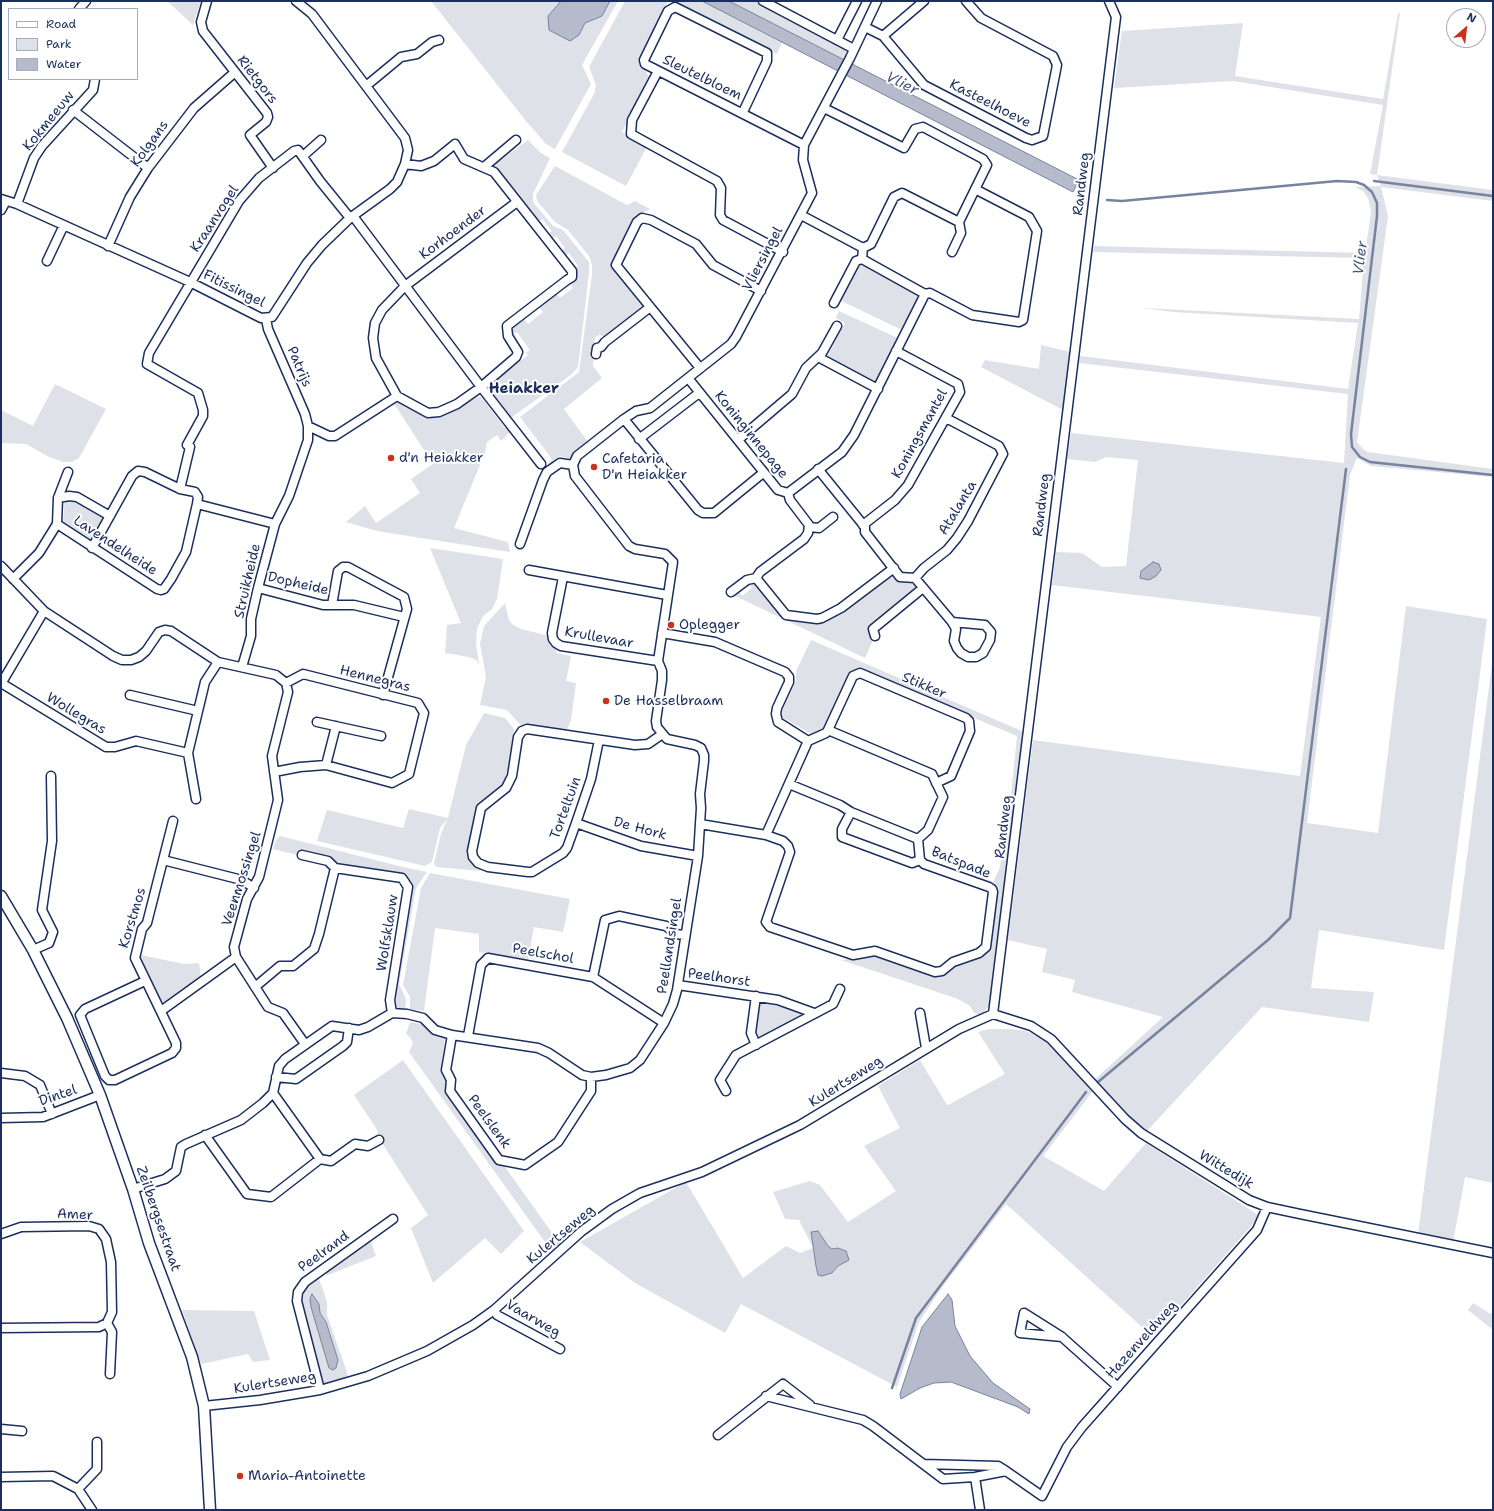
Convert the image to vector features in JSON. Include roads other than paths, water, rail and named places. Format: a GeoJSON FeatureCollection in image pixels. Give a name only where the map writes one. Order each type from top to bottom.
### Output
{"type":"FeatureCollection","features":[{"type":"Feature","properties":{"kind":"street","name":"Rietgors"},"geometry":{"type":"LineString","coordinates":[[207,1],[201,22],[203,31],[234,73],[267,113],[268,117],[266,122],[250,135],[273,168]]}},
{"type":"Feature","properties":{"kind":"street"},"geometry":{"type":"LineString","coordinates":[[763,1],[854,49]]}},
{"type":"Feature","properties":{"kind":"street"},"geometry":{"type":"LineString","coordinates":[[837,40],[857,1]]}},
{"type":"Feature","properties":{"kind":"street","name":"Vliersingel"},"geometry":{"type":"LineString","coordinates":[[573,465],[577,456],[624,419],[636,411],[650,408],[736,337],[783,252],[812,193],[803,160],[804,145],[866,27],[877,1]]}},
{"type":"Feature","properties":{"kind":"street"},"geometry":{"type":"LineString","coordinates":[[883,36],[924,1]]}},
{"type":"Feature","properties":{"kind":"street","name":"Kasteelhoeve"},"geometry":{"type":"LineString","coordinates":[[866,27],[883,36],[924,85],[1026,138],[1032,140],[1043,136],[1057,65],[1053,56],[981,18],[966,1]]}},
{"type":"Feature","properties":{"kind":"street","name":"Randweg"},"geometry":{"type":"LineString","coordinates":[[993,1014],[1116,17],[1113,5],[1109,1]]}},
{"type":"Feature","properties":{"kind":"street","name":"Fitissingel"},"geometry":{"type":"LineString","coordinates":[[1,210],[3,200],[17,204],[190,282],[261,318],[272,317],[307,264],[322,245],[352,217],[390,189],[397,182],[405,164],[408,150],[405,138],[312,14],[300,2]]}},
{"type":"Feature","properties":{"kind":"street","name":"Sleutelbloem"},"geometry":{"type":"LineString","coordinates":[[743,112],[767,61],[767,53],[676,7],[668,11],[644,60],[646,64],[743,112],[804,145]]}},
{"type":"Feature","properties":{"kind":"street"},"geometry":{"type":"LineString","coordinates":[[366,86],[401,57],[417,54],[432,42],[439,40]]}},
{"type":"Feature","properties":{"kind":"street"},"geometry":{"type":"LineString","coordinates":[[658,71],[632,120],[631,134],[717,181],[721,188],[720,215],[723,220],[783,252]]}},
{"type":"Feature","properties":{"kind":"street","name":"Kolgans"},"geometry":{"type":"LineString","coordinates":[[108,246],[130,198],[148,168],[194,108],[234,73]]}},
{"type":"Feature","properties":{"kind":"street","name":"Kokmeeuw"},"geometry":{"type":"LineString","coordinates":[[17,204],[34,158],[42,146],[73,110],[93,90],[95,80]]}},
{"type":"Feature","properties":{"kind":"street"},"geometry":{"type":"LineString","coordinates":[[824,108],[904,148],[914,129],[923,127],[983,159],[987,165],[959,222],[961,233],[952,252]]}},
{"type":"Feature","properties":{"kind":"street"},"geometry":{"type":"LineString","coordinates":[[73,110],[148,168]]}},
{"type":"Feature","properties":{"kind":"street"},"geometry":{"type":"LineString","coordinates":[[321,140],[303,156],[320,181],[352,217],[541,464]]}},
{"type":"Feature","properties":{"kind":"street"},"geometry":{"type":"LineString","coordinates":[[484,167],[516,140]]}},
{"type":"Feature","properties":{"kind":"street"},"geometry":{"type":"LineString","coordinates":[[308,426],[329,436],[335,436],[397,396],[428,413],[439,412],[457,404],[481,387],[516,357],[518,352],[508,336],[507,326],[572,277],[572,271],[494,172],[484,167],[478,167],[464,159],[455,144],[434,161],[421,166],[405,164]]}},
{"type":"Feature","properties":{"kind":"street","name":"Kraanvogel"},"geometry":{"type":"LineString","coordinates":[[180,490],[188,446],[202,416],[203,410],[198,393],[147,364],[149,353],[239,201],[259,178],[294,151],[298,150],[303,156]]}},
{"type":"Feature","properties":{"kind":"street"},"geometry":{"type":"LineString","coordinates":[[834,303],[856,261],[862,259],[925,294],[930,293],[972,316],[1019,322],[1024,320],[1037,231],[1029,217],[975,189]]}},
{"type":"Feature","properties":{"kind":"street"},"geometry":{"type":"LineString","coordinates":[[863,248],[871,244],[894,197],[902,193],[959,222]]}},
{"type":"Feature","properties":{"kind":"street","name":"Korhoender"},"geometry":{"type":"LineString","coordinates":[[397,396],[376,358],[373,338],[375,323],[382,310],[405,286],[517,202]]}},
{"type":"Feature","properties":{"kind":"street"},"geometry":{"type":"LineString","coordinates":[[801,215],[863,248]]}},
{"type":"Feature","properties":{"kind":"street"},"geometry":{"type":"LineString","coordinates":[[700,368],[649,308],[616,265],[637,222],[642,218],[651,220],[696,244],[713,265],[762,291]]}},
{"type":"Feature","properties":{"kind":"street"},"geometry":{"type":"LineString","coordinates":[[47,261],[64,225]]}},
{"type":"Feature","properties":{"kind":"street"},"geometry":{"type":"LineString","coordinates":[[862,259],[863,248]]}},
{"type":"Feature","properties":{"kind":"street","name":"Koninginnepage"},"geometry":{"type":"LineString","coordinates":[[688,378],[763,473],[778,490],[788,493],[842,452],[854,435],[925,294]]}},
{"type":"Feature","properties":{"kind":"street"},"geometry":{"type":"LineString","coordinates":[[596,354],[596,348],[601,347],[605,342],[649,308]]}},
{"type":"Feature","properties":{"kind":"street","name":"Patrijs"},"geometry":{"type":"LineString","coordinates":[[266,318],[268,329],[305,414],[308,426],[308,440],[289,496]]}},
{"type":"Feature","properties":{"kind":"street"},"geometry":{"type":"LineString","coordinates":[[738,440],[792,394],[806,368],[822,353],[837,326]]}},
{"type":"Feature","properties":{"kind":"street","name":"Koningsmantel"},"geometry":{"type":"LineString","coordinates":[[863,524],[895,500],[908,486],[960,392],[958,384],[896,351]]}},
{"type":"Feature","properties":{"kind":"street"},"geometry":{"type":"LineString","coordinates":[[818,357],[878,389]]}},
{"type":"Feature","properties":{"kind":"street"},"geometry":{"type":"LineString","coordinates":[[639,439],[699,393]]}},
{"type":"Feature","properties":{"kind":"street","name":"Atalanta"},"geometry":{"type":"LineString","coordinates":[[915,578],[924,568],[947,550],[957,538],[968,521],[1003,454],[999,446],[946,418]]}},
{"type":"Feature","properties":{"kind":"street"},"geometry":{"type":"LineString","coordinates":[[624,419],[698,510],[703,514],[714,513],[763,473]]}},
{"type":"Feature","properties":{"kind":"street"},"geometry":{"type":"LineString","coordinates":[[520,544],[547,472],[560,463],[573,465],[575,476],[630,546],[635,549],[665,554],[670,557],[673,566],[667,595],[658,661],[662,671],[662,680],[656,727],[661,734]]}},
{"type":"Feature","properties":{"kind":"street"},"geometry":{"type":"LineString","coordinates":[[818,469],[863,524],[866,532],[900,576],[915,578],[952,622],[956,629],[954,641],[956,648],[968,657],[976,657],[983,653],[990,640],[991,632],[985,625],[952,622]]}},
{"type":"Feature","properties":{"kind":"street"},"geometry":{"type":"LineString","coordinates":[[92,548],[132,476],[138,471],[145,472],[180,490],[195,492],[198,497],[197,504],[275,524]]}},
{"type":"Feature","properties":{"kind":"street","name":"Lavendelheide"},"geometry":{"type":"LineString","coordinates":[[13,579],[40,553],[57,524],[58,498],[68,472]]}},
{"type":"Feature","properties":{"kind":"street"},"geometry":{"type":"LineString","coordinates":[[788,493],[790,500],[808,527]]}},
{"type":"Feature","properties":{"kind":"street"},"geometry":{"type":"LineString","coordinates":[[58,498],[68,496],[77,497],[110,516]]}},
{"type":"Feature","properties":{"kind":"street","name":"Struikheide"},"geometry":{"type":"LineString","coordinates":[[242,667],[251,636],[251,619],[258,588],[275,524],[289,496]]}},
{"type":"Feature","properties":{"kind":"street","name":"Lavendelheide"},"geometry":{"type":"LineString","coordinates":[[57,524],[157,589],[164,589],[186,552],[197,504]]}},
{"type":"Feature","properties":{"kind":"street"},"geometry":{"type":"LineString","coordinates":[[808,527],[819,528],[833,517]]}},
{"type":"Feature","properties":{"kind":"street"},"geometry":{"type":"LineString","coordinates":[[730,592],[747,580],[756,578],[760,572],[804,539],[808,527]]}},
{"type":"Feature","properties":{"kind":"street"},"geometry":{"type":"LineString","coordinates":[[1,566],[44,611],[113,656],[122,660],[131,660],[139,657],[146,651],[159,632],[164,630],[170,631],[218,662],[276,675],[286,683]]}},
{"type":"Feature","properties":{"kind":"street","name":"Dopheide"},"geometry":{"type":"LineString","coordinates":[[332,605],[338,571],[343,567],[348,567],[404,597],[407,609],[383,695]]}},
{"type":"Feature","properties":{"kind":"street"},"geometry":{"type":"LineString","coordinates":[[756,578],[786,615],[817,619],[842,608],[894,568]]}},
{"type":"Feature","properties":{"kind":"street"},"geometry":{"type":"LineString","coordinates":[[529,570],[667,595]]}},
{"type":"Feature","properties":{"kind":"street","name":"Krullevaar"},"geometry":{"type":"LineString","coordinates":[[563,577],[552,633],[556,644],[560,646],[658,661]]}},
{"type":"Feature","properties":{"kind":"street","name":"Dopheide"},"geometry":{"type":"LineString","coordinates":[[258,588],[323,605],[354,605],[404,617]]}},
{"type":"Feature","properties":{"kind":"street"},"geometry":{"type":"LineString","coordinates":[[875,636],[873,629],[923,588]]}},
{"type":"Feature","properties":{"kind":"street","name":"Wollegras"},"geometry":{"type":"LineString","coordinates":[[44,611],[1,684],[106,747],[115,747],[136,741],[188,753]]}},
{"type":"Feature","properties":{"kind":"street"},"geometry":{"type":"LineString","coordinates":[[662,633],[715,642],[785,672],[789,677],[777,708],[776,714],[778,722],[808,741]]}},
{"type":"Feature","properties":{"kind":"street"},"geometry":{"type":"LineString","coordinates":[[196,799],[188,753],[205,682],[218,662]]}},
{"type":"Feature","properties":{"kind":"street","name":"Stikker"},"geometry":{"type":"LineString","coordinates":[[828,730],[853,676],[860,673],[966,718],[969,721],[970,731],[951,776],[936,783]]}},
{"type":"Feature","properties":{"kind":"street","name":"Hennegras"},"geometry":{"type":"LineString","coordinates":[[274,772],[300,767],[326,765],[392,783],[409,774],[424,713],[418,703],[303,674],[286,683]]}},
{"type":"Feature","properties":{"kind":"street","name":"Veenmossingel"},"geometry":{"type":"LineString","coordinates":[[236,957],[234,947],[247,900],[254,888],[264,862],[278,800],[272,756],[288,692],[286,683]]}},
{"type":"Feature","properties":{"kind":"street"},"geometry":{"type":"LineString","coordinates":[[130,695],[198,711]]}},
{"type":"Feature","properties":{"kind":"street"},"geometry":{"type":"LineString","coordinates":[[317,722],[381,736]]}},
{"type":"Feature","properties":{"kind":"street"},"geometry":{"type":"LineString","coordinates":[[326,765],[336,726]]}},
{"type":"Feature","properties":{"kind":"street","name":"Torteltuin"},"geometry":{"type":"LineString","coordinates":[[599,740],[595,767],[567,848],[563,853],[532,872],[488,867],[478,863],[473,857],[472,851],[480,808],[506,788],[512,776],[518,737],[522,731],[527,729],[635,745],[648,744],[661,734]]}},
{"type":"Feature","properties":{"kind":"street"},"geometry":{"type":"LineString","coordinates":[[700,824],[766,835],[808,741],[826,733],[828,730],[932,774],[936,783]]}},
{"type":"Feature","properties":{"kind":"street","name":"Peellandsingel"},"geometry":{"type":"LineString","coordinates":[[591,1077],[606,1075],[630,1068],[640,1060],[664,1022],[673,1004],[678,985],[698,856],[700,794],[704,755],[701,748],[695,745],[667,739],[661,734]]}},
{"type":"Feature","properties":{"kind":"street"},"geometry":{"type":"LineString","coordinates":[[33,950],[49,943],[53,932],[42,910],[52,841],[51,776]]}},
{"type":"Feature","properties":{"kind":"street","name":"Batspade"},"geometry":{"type":"LineString","coordinates":[[766,835],[783,841],[788,846],[790,852],[766,922],[770,927],[853,955],[874,951],[935,972],[942,971],[953,962],[979,952],[986,947],[993,892],[989,887],[924,864],[920,860],[918,839],[928,830],[942,797],[936,783]]}},
{"type":"Feature","properties":{"kind":"street"},"geometry":{"type":"LineString","coordinates":[[789,784],[840,805],[850,812],[918,839]]}},
{"type":"Feature","properties":{"kind":"street"},"geometry":{"type":"LineString","coordinates":[[850,812],[842,829],[842,837],[912,863],[920,860]]}},
{"type":"Feature","properties":{"kind":"street","name":"Korstmos"},"geometry":{"type":"LineString","coordinates":[[145,981],[85,1009],[80,1015],[105,1076],[109,1080],[116,1080],[172,1053],[176,1048],[176,1043],[135,958],[142,929],[147,923],[173,821]]}},
{"type":"Feature","properties":{"kind":"street","name":"De Hork"},"geometry":{"type":"LineString","coordinates":[[576,823],[641,846],[698,856]]}},
{"type":"Feature","properties":{"kind":"street","name":"Wolfsklauw"},"geometry":{"type":"LineString","coordinates":[[302,855],[328,861],[335,868],[402,878],[408,887],[390,1000],[392,1013]]}},
{"type":"Feature","properties":{"kind":"street"},"geometry":{"type":"LineString","coordinates":[[163,860],[242,880],[254,888]]}},
{"type":"Feature","properties":{"kind":"street"},"geometry":{"type":"LineString","coordinates":[[255,987],[280,966],[293,966],[314,949],[335,868]]}},
{"type":"Feature","properties":{"kind":"street","name":"Zeilbergsestraat"},"geometry":{"type":"LineString","coordinates":[[1,896],[33,950],[67,1018],[100,1095],[133,1189],[149,1243],[192,1357],[204,1406],[210,1510]]}},
{"type":"Feature","properties":{"kind":"street"},"geometry":{"type":"LineString","coordinates":[[593,977],[605,920],[619,916],[666,926],[675,934],[685,934]]}},
{"type":"Feature","properties":{"kind":"street"},"geometry":{"type":"LineString","coordinates":[[161,1011],[236,957],[268,1007],[283,1013],[305,1044]]}},
{"type":"Feature","properties":{"kind":"street","name":"Peelschol"},"geometry":{"type":"LineString","coordinates":[[468,1036],[481,965],[488,958],[593,977],[664,1022]]}},
{"type":"Feature","properties":{"kind":"street","name":"Peelhorst"},"geometry":{"type":"LineString","coordinates":[[678,985],[778,1000],[814,1013]]}},
{"type":"Feature","properties":{"kind":"street"},"geometry":{"type":"LineString","coordinates":[[726,1090],[720,1080],[736,1055],[833,1004],[840,989]]}},
{"type":"Feature","properties":{"kind":"street","name":"Peelhorst"},"geometry":{"type":"LineString","coordinates":[[756,996],[751,1033],[756,1045]]}},
{"type":"Feature","properties":{"kind":"street"},"geometry":{"type":"LineString","coordinates":[[133,1189],[165,1179],[176,1171],[181,1148],[206,1135],[241,1120],[263,1103],[273,1093],[279,1066],[285,1059],[332,1026],[359,1030],[368,1027],[392,1013],[423,1018],[435,1030],[452,1035],[468,1036],[538,1048],[582,1075],[591,1077]]}},
{"type":"Feature","properties":{"kind":"street"},"geometry":{"type":"LineString","coordinates":[[920,1013],[926,1048]]}},
{"type":"Feature","properties":{"kind":"street","name":"Kulertseweg"},"geometry":{"type":"LineString","coordinates":[[204,1406],[260,1400],[320,1390],[368,1376],[427,1351],[473,1326],[494,1310],[582,1231],[612,1209],[640,1193],[702,1172],[800,1125],[959,1029],[993,1014]]}},
{"type":"Feature","properties":{"kind":"street","name":"Wittedijk"},"geometry":{"type":"LineString","coordinates":[[993,1014],[1031,1026],[1046,1036],[1090,1080],[1124,1119],[1141,1133],[1237,1194],[1267,1207],[1493,1253]]}},
{"type":"Feature","properties":{"kind":"street"},"geometry":{"type":"LineString","coordinates":[[276,1077],[296,1079],[343,1046],[347,1042],[349,1028]]}},
{"type":"Feature","properties":{"kind":"street","name":"Peelslenk"},"geometry":{"type":"LineString","coordinates":[[452,1035],[446,1070],[451,1080],[450,1090],[499,1160],[525,1165],[558,1142],[591,1090],[591,1077]]}},
{"type":"Feature","properties":{"kind":"street"},"geometry":{"type":"LineString","coordinates":[[1,1073],[25,1076],[40,1085],[52,1114]]}},
{"type":"Feature","properties":{"kind":"street"},"geometry":{"type":"LineString","coordinates":[[273,1093],[320,1159],[331,1161],[355,1144],[368,1146],[379,1140]]}},
{"type":"Feature","properties":{"kind":"street","name":"Dintel"},"geometry":{"type":"LineString","coordinates":[[1,1118],[43,1117],[100,1095]]}},
{"type":"Feature","properties":{"kind":"street"},"geometry":{"type":"LineString","coordinates":[[206,1135],[247,1194],[271,1197],[320,1159]]}},
{"type":"Feature","properties":{"kind":"street","name":"Hazenveldweg"},"geometry":{"type":"LineString","coordinates":[[1006,1471],[1042,1496],[1067,1447],[1082,1427],[1257,1230],[1267,1207]]}},
{"type":"Feature","properties":{"kind":"street","name":"Peelrand"},"geometry":{"type":"LineString","coordinates":[[320,1390],[297,1301],[298,1292],[305,1282],[392,1219]]}},
{"type":"Feature","properties":{"kind":"street","name":"Amer"},"geometry":{"type":"LineString","coordinates":[[1,1234],[21,1227],[88,1226],[99,1229],[106,1239],[111,1262],[112,1312],[107,1323],[112,1332],[110,1374]]}},
{"type":"Feature","properties":{"kind":"street","name":"Vaarweg"},"geometry":{"type":"LineString","coordinates":[[494,1310],[497,1315],[560,1349]]}},
{"type":"Feature","properties":{"kind":"street"},"geometry":{"type":"LineString","coordinates":[[1062,1337],[1020,1333],[1024,1313],[1062,1337],[1118,1387]]}},
{"type":"Feature","properties":{"kind":"street"},"geometry":{"type":"LineString","coordinates":[[1,1328],[99,1327],[107,1323]]}},
{"type":"Feature","properties":{"kind":"street"},"geometry":{"type":"LineString","coordinates":[[718,1435],[783,1384],[814,1408]]}},
{"type":"Feature","properties":{"kind":"street"},"geometry":{"type":"LineString","coordinates":[[766,1396],[863,1420],[943,1479],[975,1477],[1006,1471]]}},
{"type":"Feature","properties":{"kind":"street"},"geometry":{"type":"LineString","coordinates":[[1,1429],[22,1431]]}},
{"type":"Feature","properties":{"kind":"street"},"geometry":{"type":"LineString","coordinates":[[78,1489],[97,1469],[98,1442]]}},
{"type":"Feature","properties":{"kind":"street"},"geometry":{"type":"LineString","coordinates":[[923,1464],[998,1466],[1006,1471]]}},
{"type":"Feature","properties":{"kind":"street"},"geometry":{"type":"LineString","coordinates":[[1,1477],[53,1476],[78,1489],[92,1510]]}},
{"type":"Feature","properties":{"kind":"street"},"geometry":{"type":"LineString","coordinates":[[975,1477],[980,1510]]}},
{"type":"Feature","properties":{"kind":"water"},"geometry":{"type":"Polygon","coordinates":[[[561,1],[610,1],[602,16],[585,23],[579,35],[570,41],[549,30],[548,16],[561,1]]]}},
{"type":"Feature","properties":{"kind":"water"},"geometry":{"type":"Polygon","coordinates":[[[702,1],[729,1],[1079,180],[1073,192],[702,1]]]}},
{"type":"Feature","properties":{"kind":"water"},"geometry":{"type":"Polygon","coordinates":[[[1153,562],[1159,564],[1161,570],[1156,576],[1149,580],[1140,578],[1141,571],[1153,562]]]}},
{"type":"Feature","properties":{"kind":"water"},"geometry":{"type":"Polygon","coordinates":[[[818,1231],[828,1246],[832,1249],[838,1248],[846,1251],[849,1260],[838,1266],[832,1273],[822,1276],[818,1275],[811,1232],[818,1231]]]}},
{"type":"Feature","properties":{"kind":"water"},"geometry":{"type":"Polygon","coordinates":[[[312,1294],[319,1304],[320,1313],[326,1322],[338,1360],[336,1368],[333,1370],[329,1368],[311,1307],[310,1299],[312,1294]]]}},
{"type":"Feature","properties":{"kind":"water"},"geometry":{"type":"Polygon","coordinates":[[[948,1294],[952,1300],[955,1326],[970,1356],[993,1383],[1030,1409],[1029,1414],[1018,1407],[951,1382],[934,1383],[920,1388],[901,1399],[900,1394],[922,1327],[948,1294]]]}},
{"type":"Feature","properties":{"kind":"waterway","name":"Vlier"},"geometry":{"type":"LineString","coordinates":[[1107,200],[1122,201],[1337,181],[1356,182],[1364,185],[1372,192],[1377,203],[1377,216],[1351,434],[1352,447],[1360,457],[1370,462],[1493,475]]}},
{"type":"Feature","properties":{"kind":"waterway"},"geometry":{"type":"LineString","coordinates":[[1374,181],[1493,196]]}},
{"type":"Feature","properties":{"kind":"waterway"},"geometry":{"type":"LineString","coordinates":[[1098,1082],[1268,940],[1290,918],[1346,469]]}},
{"type":"Feature","properties":{"kind":"waterway"},"geometry":{"type":"LineString","coordinates":[[892,1388],[916,1318],[1086,1092]]}},
{"type":"Feature","properties":{"kind":"place","name":"d'n Heiakker"},"geometry":{"type":"Point","coordinates":[391,458]}},
{"type":"Feature","properties":{"kind":"place","name":"Cafetaria D'n Heiakker"},"geometry":{"type":"Point","coordinates":[594,467]}},
{"type":"Feature","properties":{"kind":"place","name":"Oplegger"},"geometry":{"type":"Point","coordinates":[671,625]}},
{"type":"Feature","properties":{"kind":"place","name":"De Hasselbraam"},"geometry":{"type":"Point","coordinates":[606,701]}},
{"type":"Feature","properties":{"kind":"place","name":"Maria-Antoinette"},"geometry":{"type":"Point","coordinates":[240,1476]}},
{"type":"Feature","properties":{"kind":"district","name":"Heiakker"},"geometry":{"type":"Point","coordinates":[524,389]}}]}
